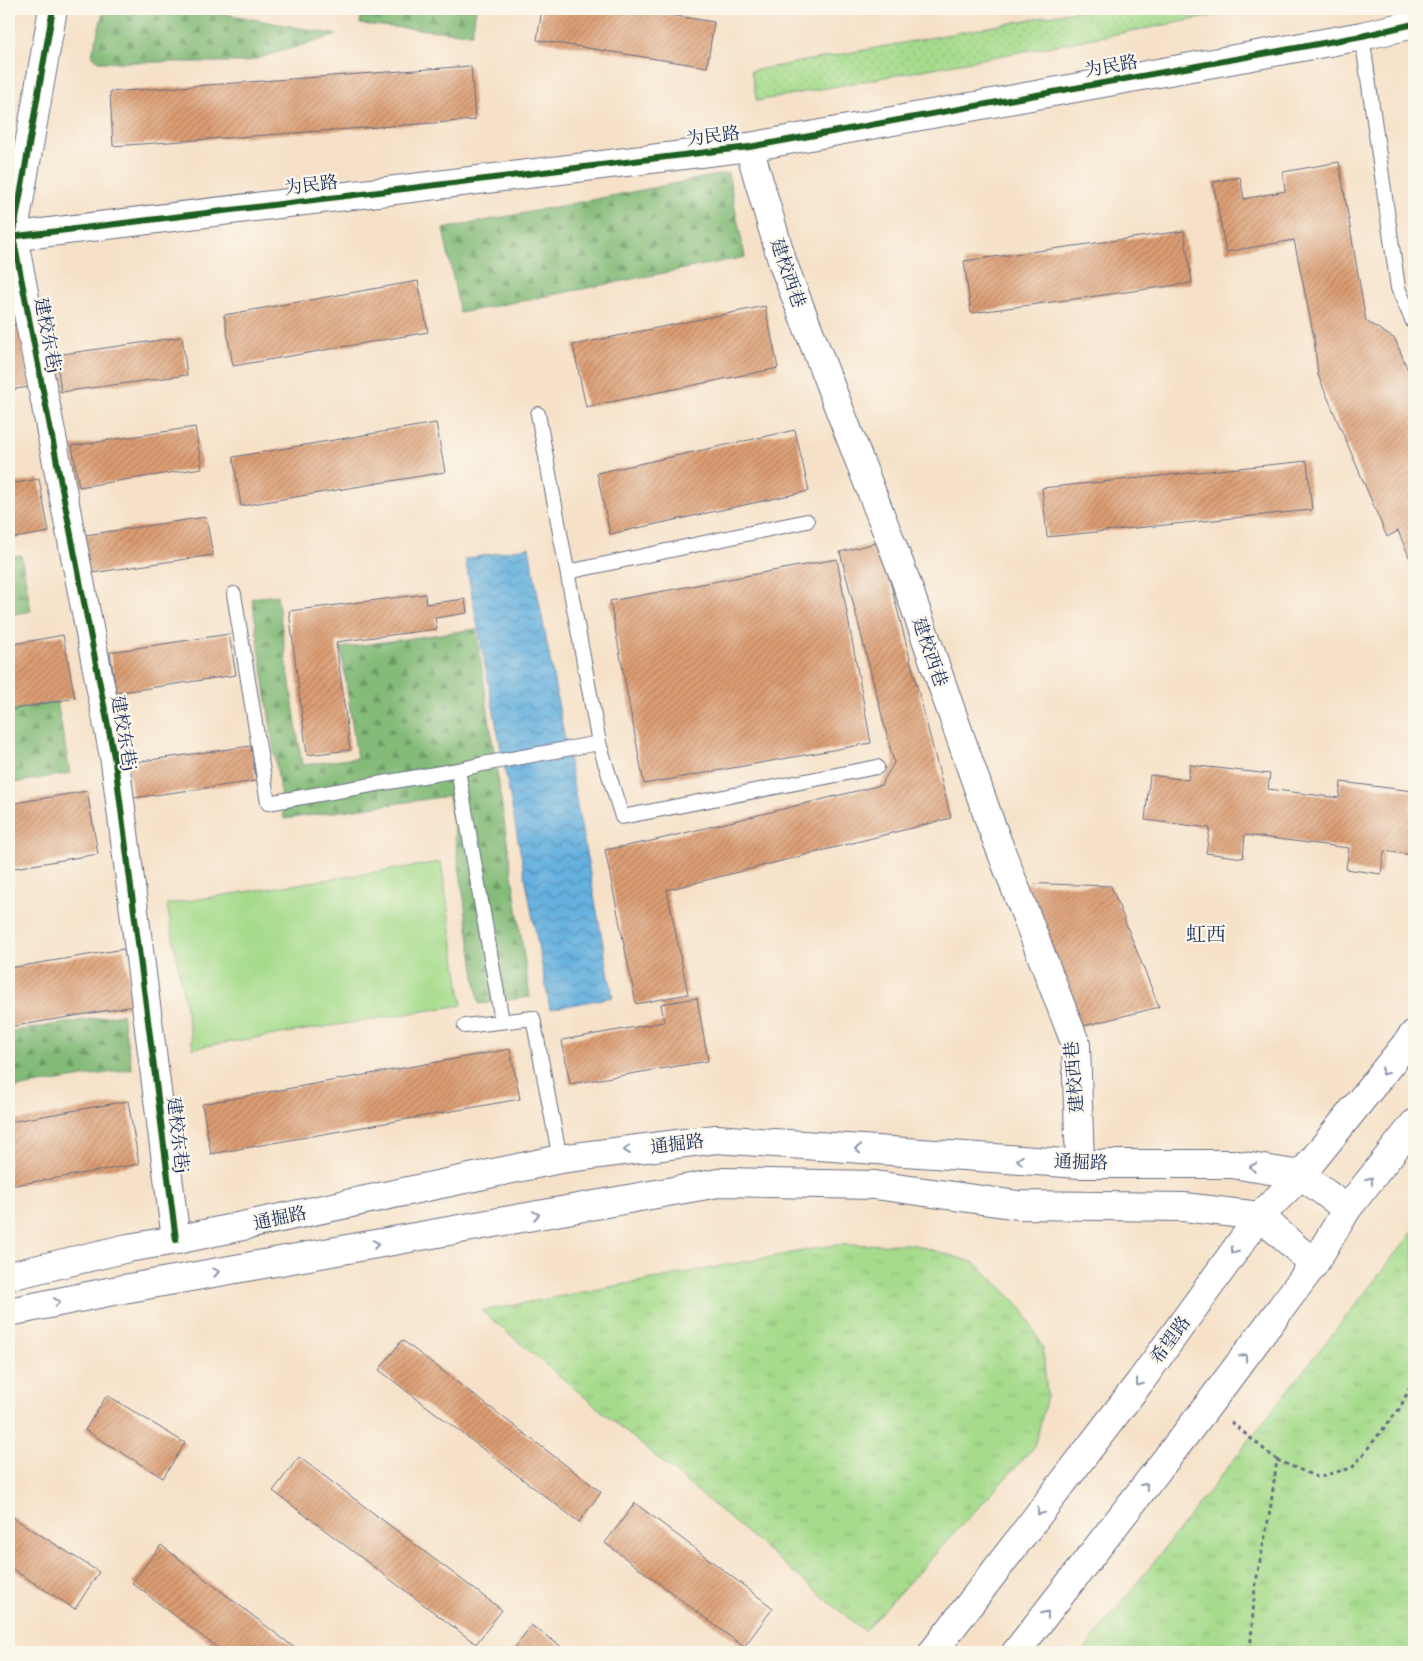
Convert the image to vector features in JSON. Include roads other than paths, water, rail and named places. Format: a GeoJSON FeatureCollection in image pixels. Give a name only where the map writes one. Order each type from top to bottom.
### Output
{"type":"FeatureCollection","features":[{"type":"Feature","properties":{"kind":"main road"},"geometry":{"type":"LineString","coordinates":[[11,236],[53,9]]}},
{"type":"Feature","properties":{"kind":"main road","name":"为民路"},"geometry":{"type":"LineString","coordinates":[[11,236],[749,147],[1362,36],[1414,24]]}},
{"type":"Feature","properties":{"kind":"main road","name":"建校西巷"},"geometry":{"type":"LineString","coordinates":[[749,147],[783,264],[903,574],[990,825],[1076,1045],[1080,1164]]}},
{"type":"Feature","properties":{"kind":"main road","name":"建校东巷j"},"geometry":{"type":"LineString","coordinates":[[11,236],[115,762],[176,1240]]}},
{"type":"Feature","properties":{"kind":"main road","name":"希望路"},"geometry":{"type":"LineString","coordinates":[[933,1652],[1140,1382],[1260,1216],[1301,1175],[1414,1034]]}},
{"type":"Feature","properties":{"kind":"main road"},"geometry":{"type":"LineString","coordinates":[[1016,1652],[1209,1404],[1314,1264],[1347,1209],[1414,1124]]}},
{"type":"Feature","properties":{"kind":"main road","name":"通掘路"},"geometry":{"type":"LineString","coordinates":[[9,1276],[128,1248],[176,1240],[560,1159],[716,1139],[1080,1164],[1232,1164],[1301,1175],[1347,1209]]}},
{"type":"Feature","properties":{"kind":"main road"},"geometry":{"type":"LineString","coordinates":[[9,1312],[118,1290],[724,1182],[875,1186],[1018,1205],[1184,1207],[1260,1216],[1314,1264]]}},
{"type":"Feature","properties":{"kind":"lane"},"geometry":{"type":"LineString","coordinates":[[1362,36],[1398,288],[1414,324]]}},
{"type":"Feature","properties":{"kind":"lane"},"geometry":{"type":"LineString","coordinates":[[538,414],[600,743],[622,817],[877,768]]}},
{"type":"Feature","properties":{"kind":"lane"},"geometry":{"type":"LineString","coordinates":[[568,572],[807,520]]}},
{"type":"Feature","properties":{"kind":"lane"},"geometry":{"type":"LineString","coordinates":[[234,594],[268,803],[600,743]]}},
{"type":"Feature","properties":{"kind":"lane"},"geometry":{"type":"LineString","coordinates":[[458,770],[502,1022]]}},
{"type":"Feature","properties":{"kind":"lane"},"geometry":{"type":"LineString","coordinates":[[465,1026],[533,1018],[560,1159]]}},
{"type":"Feature","properties":{"kind":"water"},"geometry":{"type":"Polygon","coordinates":[[[529,547],[613,997],[550,1009],[465,559],[529,547]]]}},
{"type":"Feature","properties":{"kind":"district","name":"虹西"},"geometry":{"type":"Point","coordinates":[1206,934]}}]}
